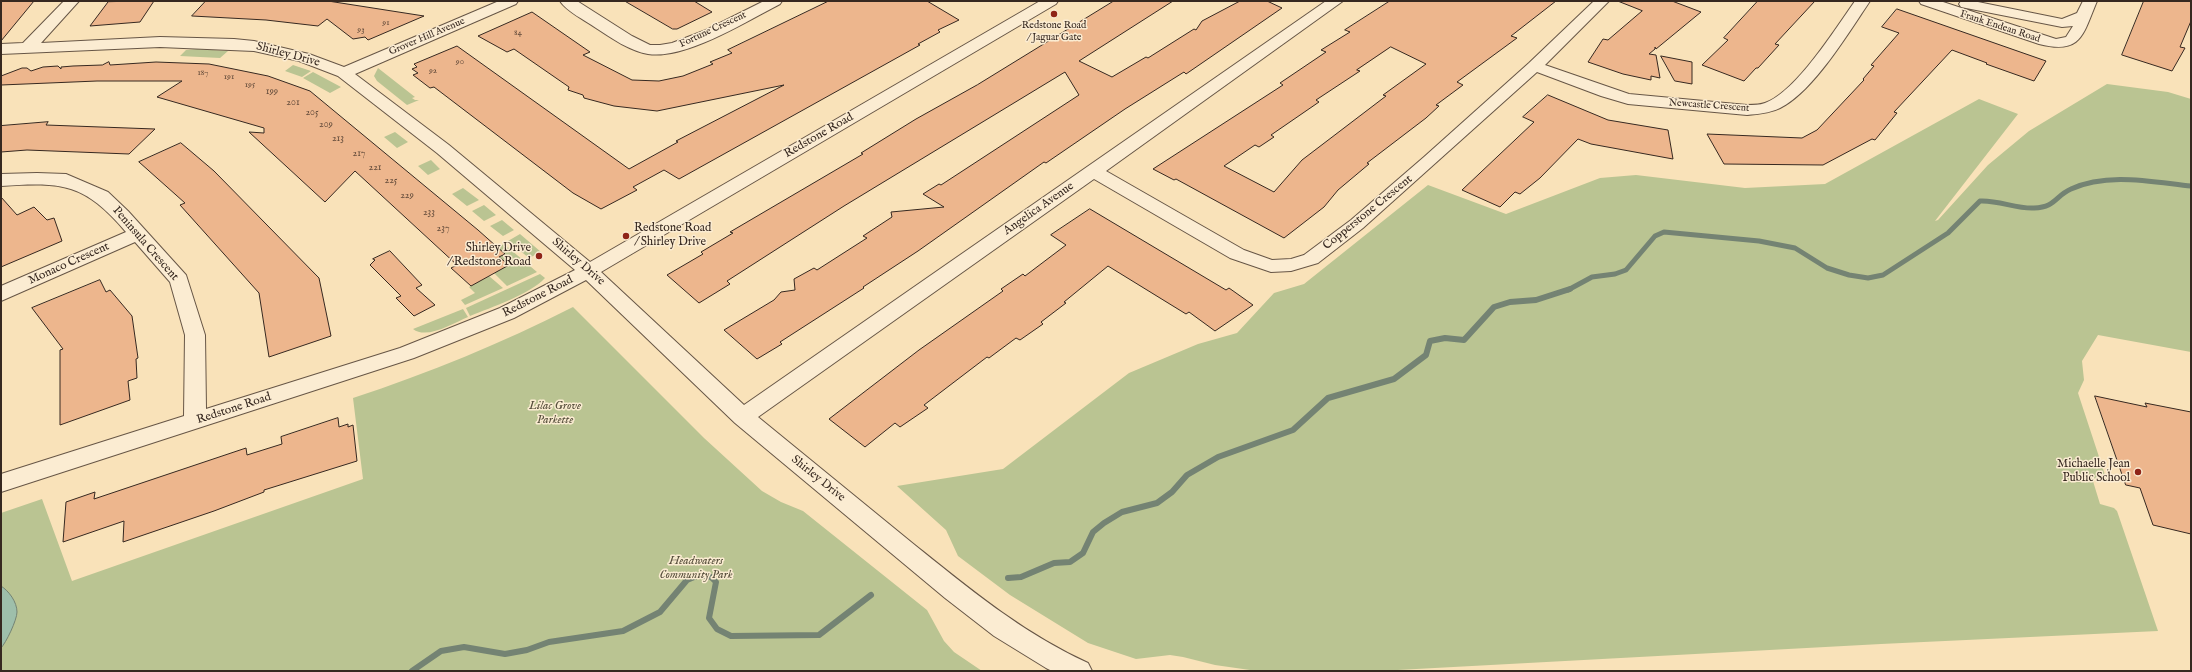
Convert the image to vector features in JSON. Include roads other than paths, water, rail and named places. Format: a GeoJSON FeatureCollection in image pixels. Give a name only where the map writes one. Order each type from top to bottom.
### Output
{"type":"FeatureCollection","features":[{"type":"Feature","properties":{"kind":"street"},"geometry":{"type":"LineString","coordinates":[[27,48],[72,1]]}},
{"type":"Feature","properties":{"kind":"street","name":"Grover Hill Avenue"},"geometry":{"type":"LineString","coordinates":[[344,73],[511,1]]}},
{"type":"Feature","properties":{"kind":"street","name":"Fortune Crescent"},"geometry":{"type":"LineString","coordinates":[[567,1],[631,41],[650,49],[664,49],[686,44],[775,1]]}},
{"type":"Feature","properties":{"kind":"street","name":"Redstone Road"},"geometry":{"type":"LineString","coordinates":[[1,483],[444,340],[507,313],[588,271],[1051,1]]}},
{"type":"Feature","properties":{"kind":"street","name":"Angelica Avenue"},"geometry":{"type":"LineString","coordinates":[[743,418],[1336,1]]}},
{"type":"Feature","properties":{"kind":"street","name":"Copperstone Crescent"},"geometry":{"type":"LineString","coordinates":[[1093,171],[1237,254],[1271,266],[1291,265],[1311,259],[1357,224],[1536,66],[1602,1]]}},
{"type":"Feature","properties":{"kind":"street","name":"Newcastle Crescent"},"geometry":{"type":"LineString","coordinates":[[1536,66],[1607,93],[1628,99],[1747,110],[1766,109],[1779,103],[1803,81],[1864,1]]}},
{"type":"Feature","properties":{"kind":"street","name":"Frank Endean Road"},"geometry":{"type":"LineString","coordinates":[[1926,1],[2052,43],[2068,43],[2074,39],[2072,31],[2047,20]]}},
{"type":"Feature","properties":{"kind":"street","name":"Frank Endean Road"},"geometry":{"type":"LineString","coordinates":[[1951,1],[2047,20],[2069,22],[2082,16]]}},
{"type":"Feature","properties":{"kind":"street"},"geometry":{"type":"LineString","coordinates":[[2074,39],[2082,16],[2090,1]]}},
{"type":"Feature","properties":{"kind":"street","name":"Shirley Drive"},"geometry":{"type":"LineString","coordinates":[[1,49],[160,42],[234,44],[254,46],[304,57],[344,73],[443,149],[588,271],[743,418],[954,591],[1003,628],[1055,660],[1078,671]]}},
{"type":"Feature","properties":{"kind":"street","name":"Peninsula Crescent"},"geometry":{"type":"LineString","coordinates":[[1,180],[44,178],[66,180],[102,196],[122,215],[137,234],[179,280],[195,335],[195,421]]}},
{"type":"Feature","properties":{"kind":"street","name":"Monaco Crescent"},"geometry":{"type":"LineString","coordinates":[[1,294],[137,234]]}},
{"type":"Feature","properties":{"kind":"waterway"},"geometry":{"type":"LineString","coordinates":[[1570,289],[1592,277],[1615,274],[1626,270],[1655,236],[1664,232],[1759,241],[1795,248],[1827,268],[1849,275],[1868,278],[1883,275],[1948,233],[1980,201],[2027,208],[2041,207],[2047,206],[2071,189],[2100,181],[2130,180],[2191,186]]}},
{"type":"Feature","properties":{"kind":"waterway"},"geometry":{"type":"LineString","coordinates":[[1008,578],[1021,577],[1054,563],[1070,562],[1083,553],[1093,532],[1122,512],[1157,503],[1172,492],[1187,475],[1218,457],[1293,430],[1328,398],[1394,379],[1426,355],[1430,341],[1445,338],[1464,340],[1494,307],[1510,302],[1536,300],[1570,289]]}},
{"type":"Feature","properties":{"kind":"waterway"},"geometry":{"type":"LineString","coordinates":[[412,671],[441,651],[464,647],[505,654],[527,650],[549,642],[623,631],[660,612],[687,580],[699,575],[711,577],[716,582],[709,618],[717,629],[731,636],[819,635],[871,595]]}},
{"type":"Feature","properties":{"kind":"place","name":"Redstone Road / Jaguar Gate"},"geometry":{"type":"Point","coordinates":[1054,14]}},
{"type":"Feature","properties":{"kind":"place","name":"Redstone Road / Shirley Drive"},"geometry":{"type":"Point","coordinates":[626,236]}},
{"type":"Feature","properties":{"kind":"place","name":"Shirley Drive / Redstone Road"},"geometry":{"type":"Point","coordinates":[539,256]}},
{"type":"Feature","properties":{"kind":"place","name":"Michaelle Jean Public School"},"geometry":{"type":"Point","coordinates":[2138,472]}},
{"type":"Feature","properties":{"kind":"park label","name":"Lilac Grove Parkette"},"geometry":{"type":"Point","coordinates":[555,414]}},
{"type":"Feature","properties":{"kind":"park label","name":"Headwaters Community Park"},"geometry":{"type":"Point","coordinates":[696,569]}}]}
